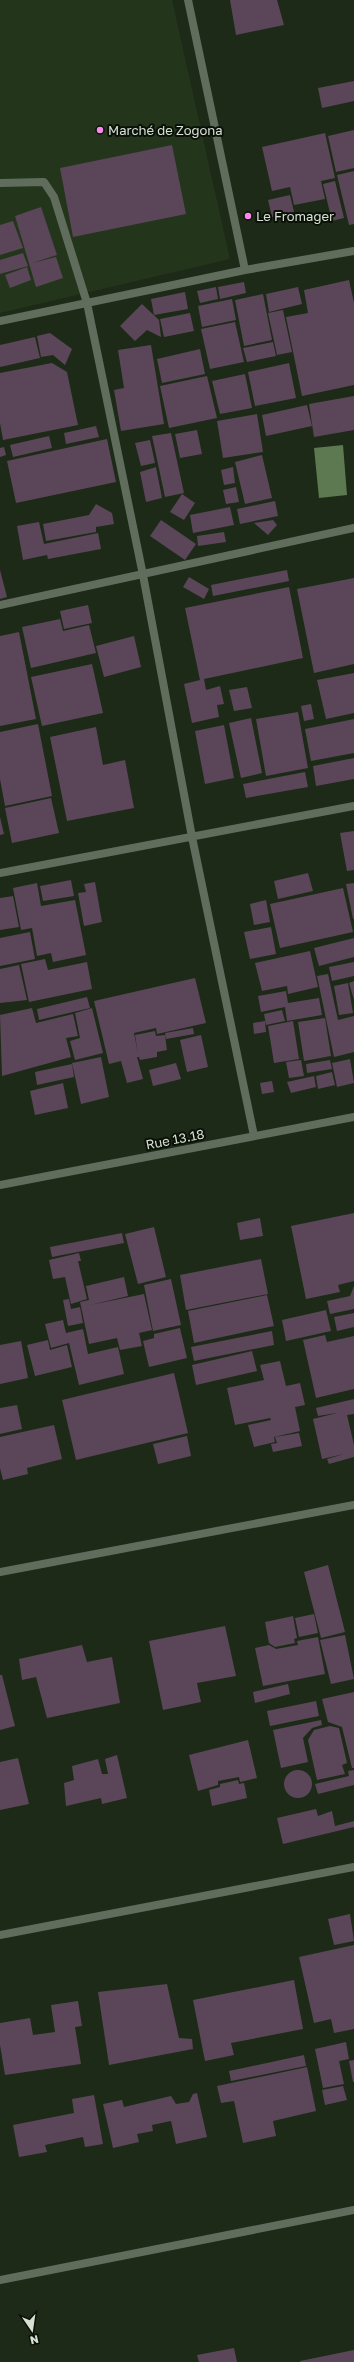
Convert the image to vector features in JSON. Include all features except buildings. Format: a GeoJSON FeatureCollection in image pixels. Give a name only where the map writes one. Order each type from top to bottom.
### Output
{"type":"FeatureCollection","features":[{"type":"Feature","properties":{"kind":"street"},"geometry":{"type":"LineString","coordinates":[[188,0],[245,270]]}},
{"type":"Feature","properties":{"kind":"street"},"geometry":{"type":"LineString","coordinates":[[0,184],[44,182],[54,197],[86,303],[143,575],[192,837],[254,1136]]}},
{"type":"Feature","properties":{"kind":"street"},"geometry":{"type":"LineString","coordinates":[[0,321],[245,270],[354,251]]}},
{"type":"Feature","properties":{"kind":"street"},"geometry":{"type":"LineString","coordinates":[[0,605],[354,528]]}},
{"type":"Feature","properties":{"kind":"street"},"geometry":{"type":"LineString","coordinates":[[0,873],[354,806]]}},
{"type":"Feature","properties":{"kind":"street","name":"Rue 13.18"},"geometry":{"type":"LineString","coordinates":[[0,1185],[354,1116]]}},
{"type":"Feature","properties":{"kind":"street"},"geometry":{"type":"LineString","coordinates":[[0,1572],[354,1504]]}},
{"type":"Feature","properties":{"kind":"street"},"geometry":{"type":"LineString","coordinates":[[0,1935],[354,1868]]}},
{"type":"Feature","properties":{"kind":"street"},"geometry":{"type":"LineString","coordinates":[[0,2280],[354,2210]]}},
{"type":"Feature","properties":{"kind":"shaded area","name":"Marché de Zogona"},"geometry":{"type":"Polygon","coordinates":[[[0,0],[172,0],[230,259],[0,313],[0,0]]]}},
{"type":"Feature","properties":{"kind":"shaded area"},"geometry":{"type":"Polygon","coordinates":[[[343,445],[347,495],[319,498],[314,448],[343,445]]]}},
{"type":"Feature","properties":{"kind":"place","name":"Marché de Zogona"},"geometry":{"type":"Point","coordinates":[100,130]}},
{"type":"Feature","properties":{"kind":"place","name":"Le Fromager"},"geometry":{"type":"Point","coordinates":[248,216]}}]}
